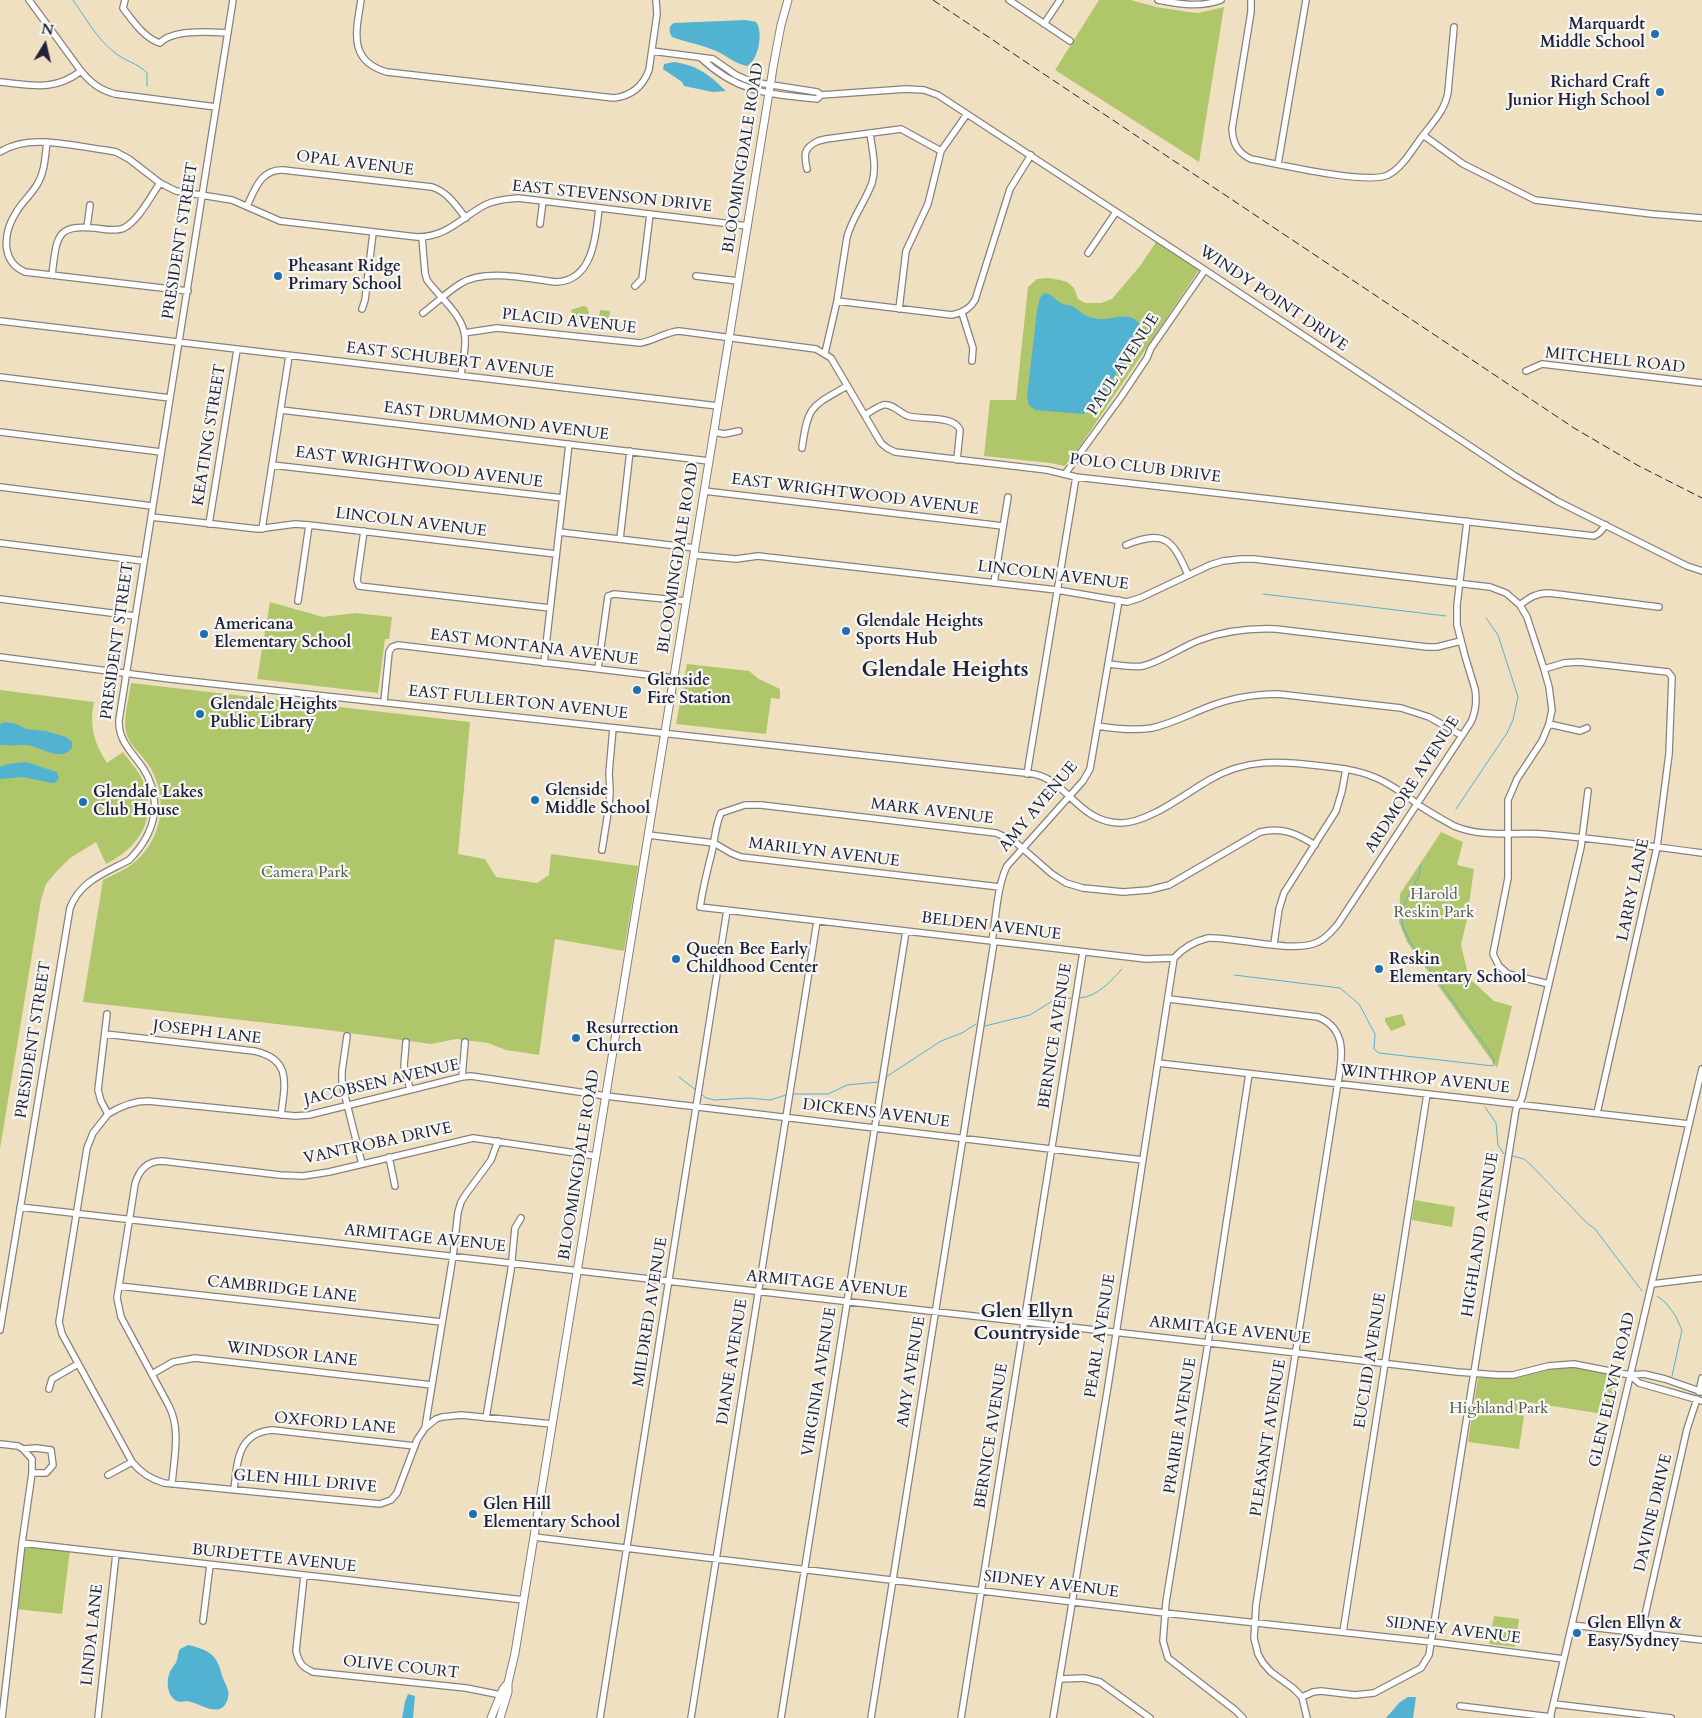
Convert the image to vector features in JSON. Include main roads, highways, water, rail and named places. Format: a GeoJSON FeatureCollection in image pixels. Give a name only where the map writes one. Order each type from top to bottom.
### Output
{"type":"FeatureCollection","features":[{"type":"Feature","properties":{"kind":"main road","name":"BLOOMINGDALE ROAD"},"geometry":{"type":"LineString","coordinates":[[500,1718],[508,1692],[508,1683],[514,1660],[738,281],[781,24],[788,0]]}},
{"type":"Feature","properties":{"kind":"main road","name":"BLOOMINGDALE ROAD"},"geometry":{"type":"LineString","coordinates":[[491,1718],[503,1689],[508,1683]]}},
{"type":"Feature","properties":{"kind":"water"},"geometry":{"type":"Polygon","coordinates":[[[746,20],[756,22],[760,32],[757,53],[747,66],[716,51],[672,37],[670,31],[670,27],[674,23],[746,20]]]}},
{"type":"Feature","properties":{"kind":"water"},"geometry":{"type":"Polygon","coordinates":[[[674,62],[697,68],[726,91],[713,92],[684,86],[682,82],[663,69],[664,64],[674,62]]]}},
{"type":"Feature","properties":{"kind":"water"},"geometry":{"type":"Polygon","coordinates":[[[1044,293],[1090,317],[1100,319],[1133,318],[1143,329],[1141,336],[1100,398],[1084,414],[1035,410],[1029,405],[1027,396],[1037,311],[1040,298],[1044,293]]]}},
{"type":"Feature","properties":{"kind":"water"},"geometry":{"type":"Polygon","coordinates":[[[4,722],[16,724],[26,729],[46,731],[66,737],[72,742],[72,748],[67,752],[56,754],[26,745],[0,745],[0,724],[4,722]]]}},
{"type":"Feature","properties":{"kind":"water"},"geometry":{"type":"Polygon","coordinates":[[[26,762],[57,772],[59,778],[55,783],[23,777],[0,779],[0,767],[26,762]]]}},
{"type":"Feature","properties":{"kind":"water"},"geometry":{"type":"Polygon","coordinates":[[[188,1645],[210,1653],[217,1661],[228,1693],[227,1701],[220,1709],[211,1709],[189,1701],[179,1702],[173,1699],[169,1691],[169,1673],[177,1661],[180,1649],[188,1645]]]}},
{"type":"Feature","properties":{"kind":"water"},"geometry":{"type":"Polygon","coordinates":[[[408,1694],[415,1696],[413,1718],[402,1718],[405,1702],[408,1694]]]}},
{"type":"Feature","properties":{"kind":"water"},"geometry":{"type":"Polygon","coordinates":[[[1408,1697],[1416,1697],[1413,1718],[1386,1718],[1400,1702],[1408,1697]]]}},
{"type":"Feature","properties":{"kind":"waterway"},"geometry":{"type":"LineString","coordinates":[[73,0],[108,47],[147,73],[147,86]]}},
{"type":"Feature","properties":{"kind":"waterway"},"geometry":{"type":"LineString","coordinates":[[1263,594],[1446,616]]}},
{"type":"Feature","properties":{"kind":"waterway"},"geometry":{"type":"LineString","coordinates":[[1456,809],[1507,733],[1513,720],[1518,697],[1498,635],[1486,618]]}},
{"type":"Feature","properties":{"kind":"waterway"},"geometry":{"type":"LineString","coordinates":[[1234,975],[1340,988],[1359,1004],[1375,1034],[1374,1049],[1379,1053],[1493,1066],[1494,1060],[1491,1054],[1410,942],[1403,927],[1401,910],[1419,876],[1421,865]]}},
{"type":"Feature","properties":{"kind":"waterway"},"geometry":{"type":"LineString","coordinates":[[1080,998],[1098,991],[1122,969]]}},
{"type":"Feature","properties":{"kind":"waterway"},"geometry":{"type":"LineString","coordinates":[[985,1026],[1030,1015],[1054,1000],[1072,998]]}},
{"type":"Feature","properties":{"kind":"waterway"},"geometry":{"type":"LineString","coordinates":[[886,1077],[941,1041],[962,1033],[976,1024]]}},
{"type":"Feature","properties":{"kind":"waterway"},"geometry":{"type":"LineString","coordinates":[[679,1077],[696,1090]]}},
{"type":"Feature","properties":{"kind":"waterway"},"geometry":{"type":"LineString","coordinates":[[793,1094],[828,1094],[847,1085],[878,1082]]}},
{"type":"Feature","properties":{"kind":"waterway"},"geometry":{"type":"LineString","coordinates":[[701,1094],[706,1098],[715,1100],[748,1098],[770,1100],[786,1095]]}},
{"type":"Feature","properties":{"kind":"waterway"},"geometry":{"type":"LineString","coordinates":[[1485,1107],[1496,1123],[1498,1145],[1504,1154]]}},
{"type":"Feature","properties":{"kind":"waterway"},"geometry":{"type":"LineString","coordinates":[[1512,1156],[1524,1159],[1531,1165],[1595,1229],[1642,1291]]}},
{"type":"Feature","properties":{"kind":"waterway"},"geometry":{"type":"LineString","coordinates":[[1657,1296],[1665,1302],[1675,1315],[1682,1330],[1672,1376]]}},
{"type":"Feature","properties":{"kind":"railway"},"geometry":{"type":"LineString","coordinates":[[933,0],[1574,428],[1637,465],[1702,498]]}},
{"type":"Feature","properties":{"kind":"place","name":"Marquardt Middle School"},"geometry":{"type":"Point","coordinates":[1655,34]}},
{"type":"Feature","properties":{"kind":"place","name":"Richard Craft Junior High School"},"geometry":{"type":"Point","coordinates":[1660,92]}},
{"type":"Feature","properties":{"kind":"place","name":"Pheasant Ridge Primary School"},"geometry":{"type":"Point","coordinates":[278,276]}},
{"type":"Feature","properties":{"kind":"place","name":"Glendale Heights Sports Hub"},"geometry":{"type":"Point","coordinates":[846,631]}},
{"type":"Feature","properties":{"kind":"place","name":"Americana Elementary School"},"geometry":{"type":"Point","coordinates":[204,634]}},
{"type":"Feature","properties":{"kind":"place","name":"Glenside Fire Station"},"geometry":{"type":"Point","coordinates":[637,690]}},
{"type":"Feature","properties":{"kind":"place","name":"Glendale Heights Public Library"},"geometry":{"type":"Point","coordinates":[200,714]}},
{"type":"Feature","properties":{"kind":"place","name":"Glenside Middle School"},"geometry":{"type":"Point","coordinates":[535,800]}},
{"type":"Feature","properties":{"kind":"place","name":"Glendale Lakes Club House"},"geometry":{"type":"Point","coordinates":[83,802]}},
{"type":"Feature","properties":{"kind":"place","name":"Queen Bee Early Childhood Center"},"geometry":{"type":"Point","coordinates":[676,959]}},
{"type":"Feature","properties":{"kind":"place","name":"Reskin Elementary School"},"geometry":{"type":"Point","coordinates":[1379,969]}},
{"type":"Feature","properties":{"kind":"place","name":"Resurrection Church"},"geometry":{"type":"Point","coordinates":[576,1038]}},
{"type":"Feature","properties":{"kind":"place","name":"Glen Hill Elementary School"},"geometry":{"type":"Point","coordinates":[473,1514]}},
{"type":"Feature","properties":{"kind":"place","name":"Glen Ellyn & Easy/Sydney"},"geometry":{"type":"Point","coordinates":[1577,1633]}},
{"type":"Feature","properties":{"kind":"district","name":"Glendale Heights"},"geometry":{"type":"Point","coordinates":[945,671]}},
{"type":"Feature","properties":{"kind":"district","name":"Glen Ellyn Countryside"},"geometry":{"type":"Point","coordinates":[1027,1324]}},
{"type":"Feature","properties":{"kind":"park label","name":"Camera Park"},"geometry":{"type":"Point","coordinates":[305,873]}},
{"type":"Feature","properties":{"kind":"park label","name":"Harold Reskin Park"},"geometry":{"type":"Point","coordinates":[1434,904]}},
{"type":"Feature","properties":{"kind":"park label","name":"Highland Park"},"geometry":{"type":"Point","coordinates":[1499,1409]}}]}
